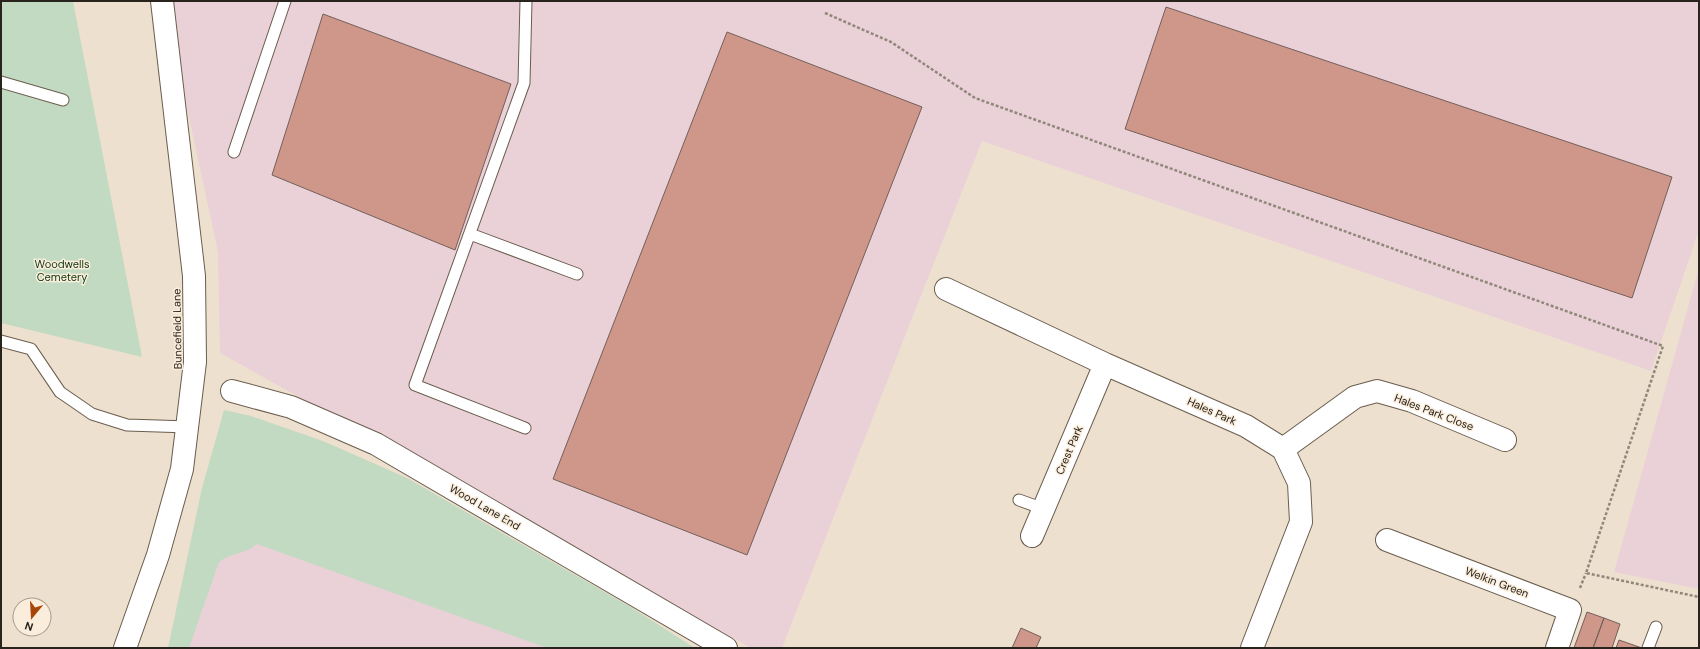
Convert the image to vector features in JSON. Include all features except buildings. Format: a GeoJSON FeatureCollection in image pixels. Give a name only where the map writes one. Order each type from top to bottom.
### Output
{"type":"FeatureCollection","features":[{"type":"Feature","properties":{"kind":"street","name":"Buncefield Lane"},"geometry":{"type":"LineString","coordinates":[[126,648],[160,548],[182,469],[189,426],[195,362],[194,276],[162,1]]}},
{"type":"Feature","properties":{"kind":"street","name":"Hales Park"},"geometry":{"type":"LineString","coordinates":[[946,289],[1105,364],[1246,426],[1283,449]]}},
{"type":"Feature","properties":{"kind":"street","name":"Crest Park"},"geometry":{"type":"LineString","coordinates":[[1032,536],[1105,364]]}},
{"type":"Feature","properties":{"kind":"street","name":"Wood Lane End"},"geometry":{"type":"LineString","coordinates":[[232,390],[291,407],[376,444],[726,648]]}},
{"type":"Feature","properties":{"kind":"street","name":"Hales Park Close"},"geometry":{"type":"LineString","coordinates":[[1283,449],[1355,397],[1376,391],[1412,401],[1506,440]]}},
{"type":"Feature","properties":{"kind":"street"},"geometry":{"type":"LineString","coordinates":[[1252,648],[1301,522],[1299,483],[1283,449]]}},
{"type":"Feature","properties":{"kind":"street","name":"Welkin Green"},"geometry":{"type":"LineString","coordinates":[[1387,540],[1570,610],[1557,648]]}},
{"type":"Feature","properties":{"kind":"lane"},"geometry":{"type":"LineString","coordinates":[[234,152],[285,1]]}},
{"type":"Feature","properties":{"kind":"lane"},"geometry":{"type":"LineString","coordinates":[[526,1],[524,83],[415,385],[526,428]]}},
{"type":"Feature","properties":{"kind":"lane"},"geometry":{"type":"LineString","coordinates":[[1,82],[63,100]]}},
{"type":"Feature","properties":{"kind":"lane"},"geometry":{"type":"LineString","coordinates":[[470,234],[577,274]]}},
{"type":"Feature","properties":{"kind":"lane"},"geometry":{"type":"LineString","coordinates":[[1,341],[31,349],[60,392],[92,414],[127,425],[189,426]]}},
{"type":"Feature","properties":{"kind":"lane"},"geometry":{"type":"LineString","coordinates":[[1019,500],[1044,509]]}},
{"type":"Feature","properties":{"kind":"lane"},"geometry":{"type":"LineString","coordinates":[[1648,648],[1656,627]]}},
{"type":"Feature","properties":{"kind":"path"},"geometry":{"type":"LineString","coordinates":[[825,13],[891,42],[975,98],[1663,346],[1586,573],[1699,596]]}},
{"type":"Feature","properties":{"kind":"shaded area"},"geometry":{"type":"Polygon","coordinates":[[[164,1],[1699,1],[1699,230],[1651,371],[982,141],[782,648],[751,648],[220,353],[218,252],[164,1]]]}},
{"type":"Feature","properties":{"kind":"shaded area"},"geometry":{"type":"Polygon","coordinates":[[[1699,268],[1699,589],[1614,572],[1699,268]]]}},
{"type":"Feature","properties":{"kind":"shaded area"},"geometry":{"type":"Polygon","coordinates":[[[221,524],[562,648],[182,648],[221,524]]]}},
{"type":"Feature","properties":{"kind":"green space","name":"Woodwells Cemetery"},"geometry":{"type":"Polygon","coordinates":[[[1,1],[73,1],[142,357],[1,323],[1,1]]]}},
{"type":"Feature","properties":{"kind":"green space"},"geometry":{"type":"Polygon","coordinates":[[[224,410],[251,416],[323,441],[407,478],[629,606],[695,648],[547,648],[257,544],[248,550],[219,562],[189,648],[168,648],[202,488],[224,410]]]}}]}
